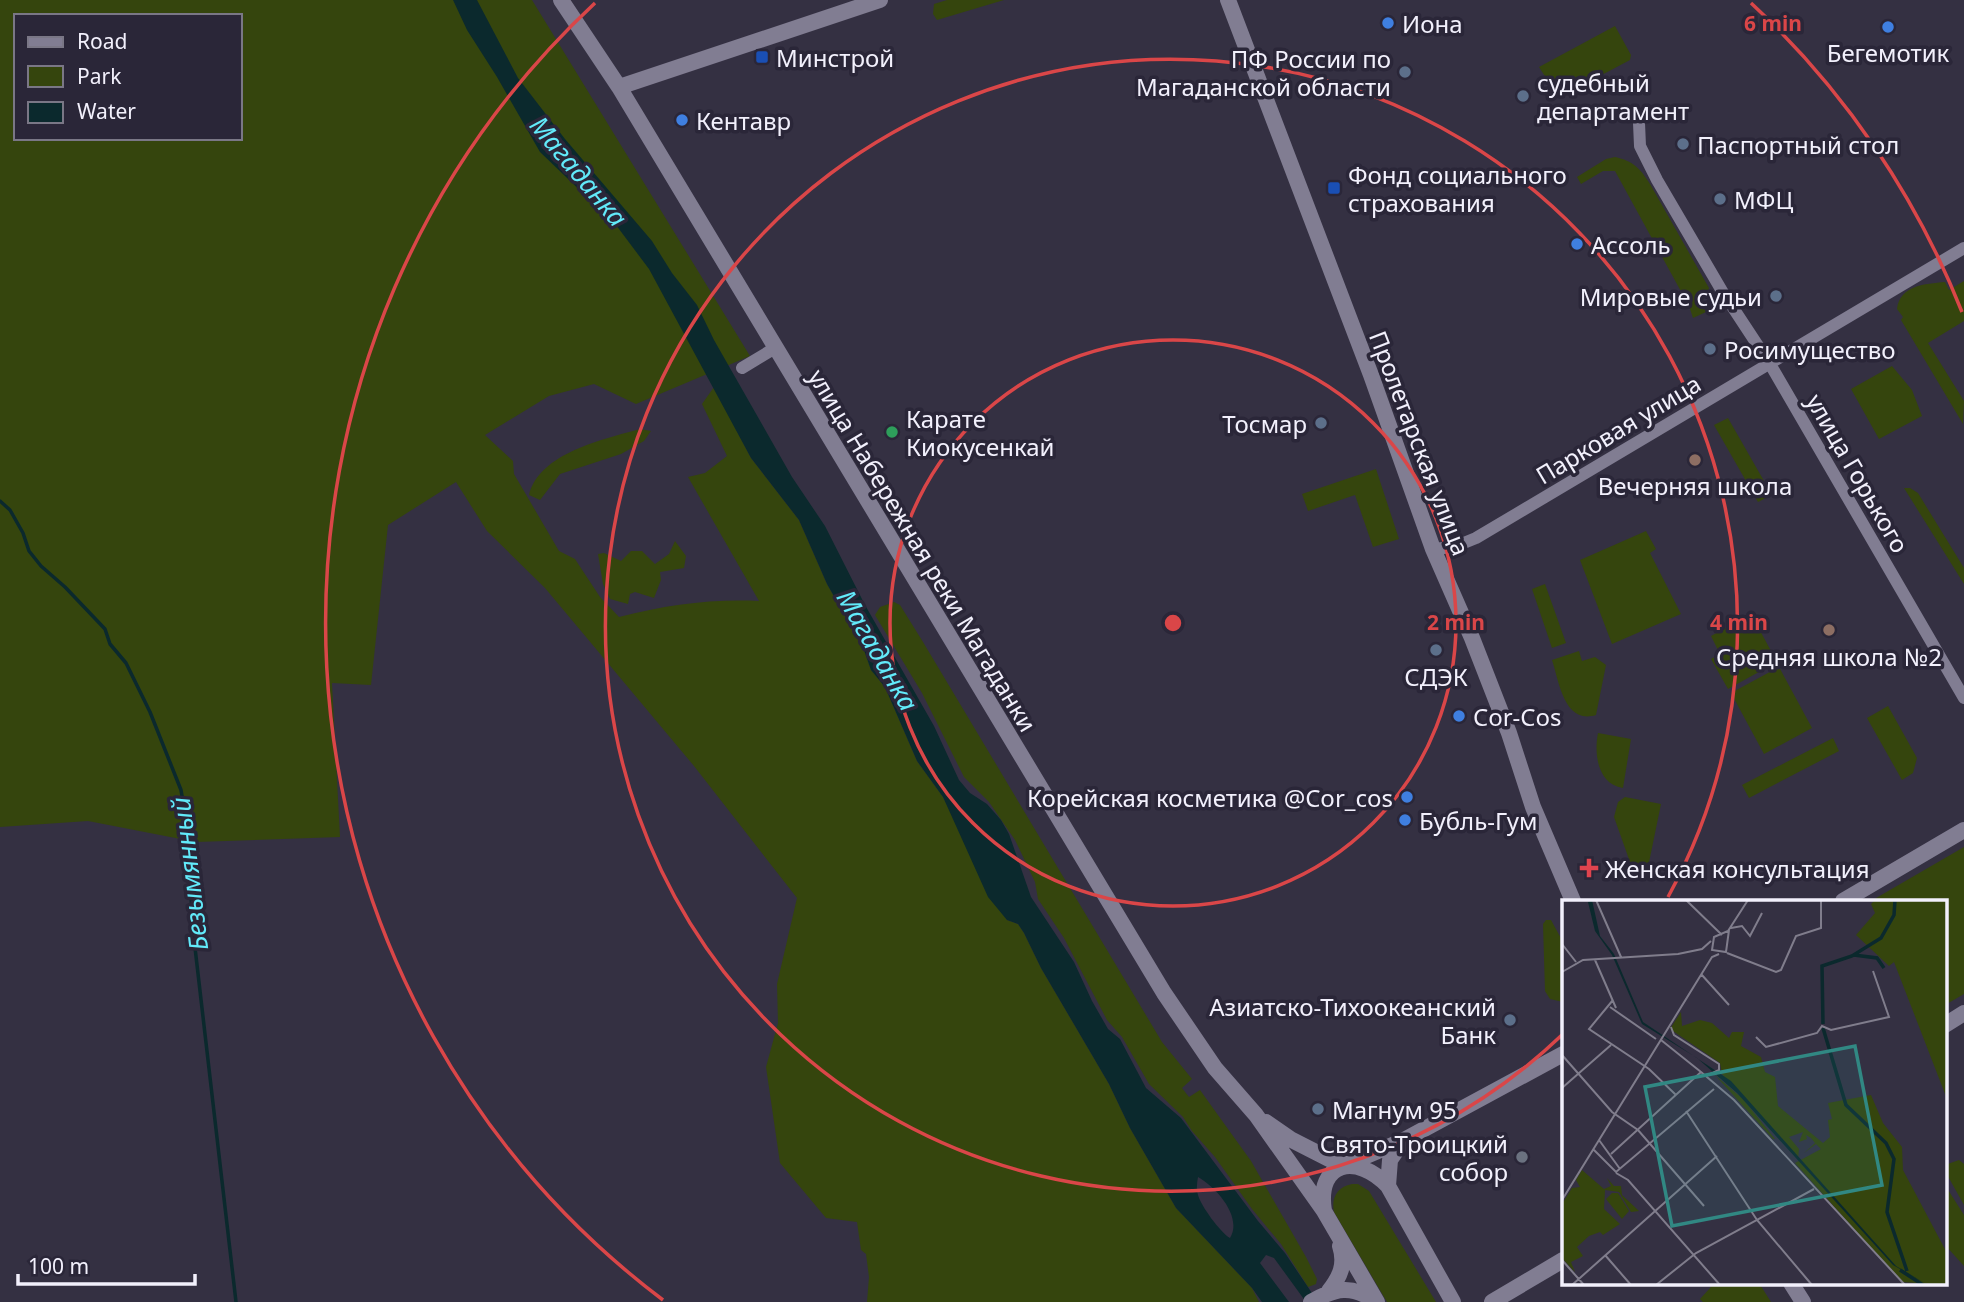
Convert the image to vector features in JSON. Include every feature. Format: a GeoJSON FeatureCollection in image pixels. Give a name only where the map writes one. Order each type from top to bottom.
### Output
{"type":"FeatureCollection","features":[{"type":"Feature","properties":{"kind":"street","name":"улица Набережная реки Магаданки"},"geometry":{"type":"LineString","coordinates":[[561,0],[619,87],[1170,1003],[1215,1068],[1256,1115],[1324,1211],[1377,1302]]}},
{"type":"Feature","properties":{"kind":"street"},"geometry":{"type":"LineString","coordinates":[[619,87],[880,0]]}},
{"type":"Feature","properties":{"kind":"street","name":"Пролетарская улица"},"geometry":{"type":"LineString","coordinates":[[1228,0],[1371,375],[1433,549],[1476,650],[1533,807],[1573,900]]}},
{"type":"Feature","properties":{"kind":"street","name":"улица Горького"},"geometry":{"type":"LineString","coordinates":[[1639,123],[1640,146],[1657,180],[1722,290],[1770,364],[1964,698]]}},
{"type":"Feature","properties":{"kind":"street","name":"Парковая улица"},"geometry":{"type":"LineString","coordinates":[[1433,549],[1454,547],[1476,538],[1964,248]]}},
{"type":"Feature","properties":{"kind":"street"},"geometry":{"type":"LineString","coordinates":[[742,368],[775,348]]}},
{"type":"Feature","properties":{"kind":"street"},"geometry":{"type":"LineString","coordinates":[[1845,900],[1964,830]]}},
{"type":"Feature","properties":{"kind":"street"},"geometry":{"type":"LineString","coordinates":[[1946,1024],[1964,1013]]}},
{"type":"Feature","properties":{"kind":"street"},"geometry":{"type":"LineString","coordinates":[[1324,1211],[1322,1199],[1325,1181],[1336,1170],[1404,1140],[1562,1055]]}},
{"type":"Feature","properties":{"kind":"street","name":"улица Набережная реки Магаданки"},"geometry":{"type":"LineString","coordinates":[[1256,1115],[1292,1140],[1343,1166],[1365,1168],[1388,1186]]}},
{"type":"Feature","properties":{"kind":"street"},"geometry":{"type":"LineString","coordinates":[[1404,1140],[1390,1160],[1388,1186],[1450,1295],[1467,1302]]}},
{"type":"Feature","properties":{"kind":"street"},"geometry":{"type":"LineString","coordinates":[[1311,1302],[1329,1292],[1339,1277],[1343,1253],[1334,1228]]}},
{"type":"Feature","properties":{"kind":"street"},"geometry":{"type":"LineString","coordinates":[[1492,1302],[1562,1261]]}},
{"type":"Feature","properties":{"kind":"street"},"geometry":{"type":"LineString","coordinates":[[1792,1284],[1803,1302]]}},
{"type":"Feature","properties":{"kind":"street","name":"улица Набережная реки Магаданки"},"geometry":{"type":"LineString","coordinates":[[1329,1292],[1342,1290],[1364,1294],[1377,1302]]}},
{"type":"Feature","properties":{"kind":"green space"},"geometry":{"type":"Polygon","coordinates":[[[0,0],[532,0],[750,356],[636,404],[594,384],[549,396],[485,435],[513,461],[514,474],[559,551],[575,559],[600,597],[619,617],[688,604],[759,601],[688,477],[705,473],[727,456],[702,404],[714,387],[751,458],[799,520],[827,584],[863,647],[871,670],[885,687],[917,761],[943,797],[1002,913],[1007,920],[1018,924],[1024,933],[1176,1208],[1252,1288],[1259,1302],[867,1302],[869,1277],[857,1222],[826,1218],[780,1163],[766,1067],[778,1023],[777,984],[797,898],[694,766],[545,588],[487,531],[456,482],[388,525],[371,685],[332,683],[340,837],[196,842],[88,821],[0,827],[0,0]]]}},
{"type":"Feature","properties":{"kind":"green space"},"geometry":{"type":"Polygon","coordinates":[[[947,0],[1004,0],[937,20],[933,14],[934,4],[947,0]]]}},
{"type":"Feature","properties":{"kind":"green space"},"geometry":{"type":"Polygon","coordinates":[[[1615,26],[1631,55],[1630,60],[1562,96],[1557,95],[1539,67],[1615,26]]]}},
{"type":"Feature","properties":{"kind":"green space"},"geometry":{"type":"Polygon","coordinates":[[[1615,157],[1636,166],[1650,184],[1709,288],[1701,301],[1706,312],[1693,318],[1615,171],[1603,171],[1581,184],[1577,177],[1606,159],[1615,157]]]}},
{"type":"Feature","properties":{"kind":"green space"},"geometry":{"type":"Polygon","coordinates":[[[1964,281],[1964,321],[1928,343],[1964,401],[1963,424],[1897,309],[1903,295],[1915,287],[1945,282],[1949,290],[1964,281]]]}},
{"type":"Feature","properties":{"kind":"green space"},"geometry":{"type":"Polygon","coordinates":[[[1892,366],[1912,390],[1922,416],[1879,439],[1851,389],[1892,366]]]}},
{"type":"Feature","properties":{"kind":"green space"},"geometry":{"type":"Polygon","coordinates":[[[1728,418],[1772,495],[1758,502],[1714,425],[1728,418]]]}},
{"type":"Feature","properties":{"kind":"green space"},"geometry":{"type":"Polygon","coordinates":[[[640,429],[651,431],[644,441],[621,454],[560,474],[540,500],[529,495],[535,481],[559,458],[592,443],[640,429]]]}},
{"type":"Feature","properties":{"kind":"green space"},"geometry":{"type":"Polygon","coordinates":[[[1376,469],[1399,539],[1373,547],[1355,495],[1308,511],[1302,494],[1376,469]]]}},
{"type":"Feature","properties":{"kind":"green space"},"geometry":{"type":"Polygon","coordinates":[[[1904,488],[1918,493],[1964,568],[1964,584],[1904,488]]]}},
{"type":"Feature","properties":{"kind":"green space"},"geometry":{"type":"Polygon","coordinates":[[[1646,531],[1656,549],[1650,553],[1681,614],[1612,644],[1580,560],[1646,531]]]}},
{"type":"Feature","properties":{"kind":"green space"},"geometry":{"type":"Polygon","coordinates":[[[675,541],[686,556],[684,568],[660,572],[661,580],[654,598],[635,592],[630,594],[628,604],[610,599],[603,584],[598,554],[604,553],[621,561],[631,551],[642,551],[655,564],[669,554],[675,541]]]}},
{"type":"Feature","properties":{"kind":"green space"},"geometry":{"type":"Polygon","coordinates":[[[1545,584],[1566,643],[1552,648],[1532,589],[1545,584]]]}},
{"type":"Feature","properties":{"kind":"green space"},"geometry":{"type":"Polygon","coordinates":[[[894,602],[900,605],[923,642],[1162,1042],[1192,1079],[1182,1088],[1189,1097],[1200,1090],[1251,1161],[1306,1257],[1317,1279],[1316,1284],[1308,1287],[1281,1244],[1215,1157],[1183,1117],[1149,1084],[1122,1037],[1107,1020],[1064,938],[1038,899],[1035,882],[1015,840],[989,802],[964,777],[922,693],[875,615],[880,607],[894,602]]]}},
{"type":"Feature","properties":{"kind":"green space"},"geometry":{"type":"Polygon","coordinates":[[[1751,614],[1777,662],[1728,689],[1711,659],[1720,654],[1711,636],[1751,614]]]}},
{"type":"Feature","properties":{"kind":"green space"},"geometry":{"type":"Polygon","coordinates":[[[1579,651],[1582,661],[1595,657],[1606,665],[1596,715],[1577,714],[1570,708],[1552,660],[1579,651]]]}},
{"type":"Feature","properties":{"kind":"green space"},"geometry":{"type":"Polygon","coordinates":[[[1779,667],[1812,728],[1764,754],[1731,693],[1779,667]]]}},
{"type":"Feature","properties":{"kind":"green space"},"geometry":{"type":"Polygon","coordinates":[[[1888,706],[1917,758],[1913,773],[1902,780],[1867,718],[1888,706]]]}},
{"type":"Feature","properties":{"kind":"green space"},"geometry":{"type":"Polygon","coordinates":[[[1598,733],[1631,739],[1623,788],[1608,781],[1599,766],[1598,733]]]}},
{"type":"Feature","properties":{"kind":"green space"},"geometry":{"type":"Polygon","coordinates":[[[1833,738],[1839,751],[1749,798],[1742,785],[1833,738]]]}},
{"type":"Feature","properties":{"kind":"green space"},"geometry":{"type":"Polygon","coordinates":[[[1625,797],[1661,804],[1646,877],[1636,879],[1614,817],[1618,802],[1625,797]]]}},
{"type":"Feature","properties":{"kind":"green space"},"geometry":{"type":"Polygon","coordinates":[[[1964,847],[1964,994],[1946,1004],[1946,900],[1873,900],[1964,847]]]}},
{"type":"Feature","properties":{"kind":"green space"},"geometry":{"type":"Polygon","coordinates":[[[1546,920],[1551,920],[1562,940],[1562,1002],[1550,999],[1545,991],[1543,924],[1546,920]]]}},
{"type":"Feature","properties":{"kind":"green space"},"geometry":{"type":"Polygon","coordinates":[[[1959,1160],[1964,1164],[1964,1205],[1946,1173],[1946,1165],[1959,1160]]]}},
{"type":"Feature","properties":{"kind":"green space"},"geometry":{"type":"Polygon","coordinates":[[[1352,1184],[1358,1184],[1369,1191],[1436,1302],[1387,1302],[1334,1212],[1336,1194],[1352,1184]]]}},
{"type":"Feature","properties":{"kind":"green space"},"geometry":{"type":"Polygon","coordinates":[[[1946,1187],[1964,1215],[1964,1266],[1946,1246],[1946,1187]]]}},
{"type":"Feature","properties":{"kind":"green space"},"geometry":{"type":"Polygon","coordinates":[[[1707,1284],[1760,1284],[1771,1302],[1703,1302],[1700,1299],[1711,1287],[1707,1284]]]}},
{"type":"Feature","properties":{"kind":"water","name":"Магаданка"},"geometry":{"type":"Polygon","coordinates":[[[453,0],[477,0],[518,78],[565,139],[652,241],[697,305],[792,477],[825,526],[865,605],[934,726],[959,780],[970,793],[987,804],[1009,834],[1031,897],[1074,962],[1108,1029],[1120,1039],[1146,1088],[1181,1118],[1285,1253],[1318,1302],[1306,1302],[1274,1258],[1266,1255],[1260,1263],[1289,1302],[1262,1302],[1176,1208],[1024,933],[1018,924],[1007,920],[988,897],[943,797],[917,761],[885,687],[871,670],[863,647],[827,584],[799,520],[751,458],[649,269],[616,225],[540,152],[467,30],[453,0]],[[1198,1177],[1197,1190],[1200,1200],[1216,1225],[1230,1238],[1233,1221],[1226,1203],[1198,1177]]]}},
{"type":"Feature","properties":{"kind":"waterway","name":"Безымянный"},"geometry":{"type":"LineString","coordinates":[[0,501],[10,510],[23,533],[29,551],[41,566],[105,629],[110,644],[126,663],[150,712],[181,790],[194,939],[236,1302]]}},
{"type":"Feature","properties":{"kind":"place","name":"Иона"},"geometry":{"type":"Point","coordinates":[1388,23]}},
{"type":"Feature","properties":{"kind":"place","name":"Бегемотик"},"geometry":{"type":"Point","coordinates":[1888,27]}},
{"type":"Feature","properties":{"kind":"place","name":"Минстрой"},"geometry":{"type":"Point","coordinates":[762,57]}},
{"type":"Feature","properties":{"kind":"place","name":"ПФ России по Магаданской области"},"geometry":{"type":"Point","coordinates":[1405,72]}},
{"type":"Feature","properties":{"kind":"place","name":"судебный департамент"},"geometry":{"type":"Point","coordinates":[1523,96]}},
{"type":"Feature","properties":{"kind":"place","name":"Кентавр"},"geometry":{"type":"Point","coordinates":[682,120]}},
{"type":"Feature","properties":{"kind":"place","name":"Паспортный стол"},"geometry":{"type":"Point","coordinates":[1683,144]}},
{"type":"Feature","properties":{"kind":"place","name":"Фонд социального страхования"},"geometry":{"type":"Point","coordinates":[1334,188]}},
{"type":"Feature","properties":{"kind":"place","name":"МФЦ"},"geometry":{"type":"Point","coordinates":[1720,199]}},
{"type":"Feature","properties":{"kind":"place","name":"Ассоль"},"geometry":{"type":"Point","coordinates":[1577,244]}},
{"type":"Feature","properties":{"kind":"place","name":"Мировые судьи"},"geometry":{"type":"Point","coordinates":[1776,296]}},
{"type":"Feature","properties":{"kind":"place","name":"Росимущество"},"geometry":{"type":"Point","coordinates":[1710,349]}},
{"type":"Feature","properties":{"kind":"place","name":"Тосмар"},"geometry":{"type":"Point","coordinates":[1321,423]}},
{"type":"Feature","properties":{"kind":"place","name":"Карате Киокусенкай"},"geometry":{"type":"Point","coordinates":[892,432]}},
{"type":"Feature","properties":{"kind":"place","name":"Вечерняя школа"},"geometry":{"type":"Point","coordinates":[1695,460]}},
{"type":"Feature","properties":{"kind":"place","name":"Средняя школа №2"},"geometry":{"type":"Point","coordinates":[1829,630]}},
{"type":"Feature","properties":{"kind":"place","name":"СДЭК"},"geometry":{"type":"Point","coordinates":[1436,650]}},
{"type":"Feature","properties":{"kind":"place","name":"Cor-Cos"},"geometry":{"type":"Point","coordinates":[1459,716]}},
{"type":"Feature","properties":{"kind":"place","name":"Корейская косметика @Cor_cos"},"geometry":{"type":"Point","coordinates":[1407,797]}},
{"type":"Feature","properties":{"kind":"place","name":"Бубль-Гум"},"geometry":{"type":"Point","coordinates":[1405,820]}},
{"type":"Feature","properties":{"kind":"place","name":"Женская консультация"},"geometry":{"type":"Point","coordinates":[1589,868]}},
{"type":"Feature","properties":{"kind":"place","name":"Азиатско-Тихоокеанский Банк"},"geometry":{"type":"Point","coordinates":[1510,1020]}},
{"type":"Feature","properties":{"kind":"place","name":"Магнум 95"},"geometry":{"type":"Point","coordinates":[1318,1109]}},
{"type":"Feature","properties":{"kind":"place","name":"Свято-Троицкий собор"},"geometry":{"type":"Point","coordinates":[1522,1157]}}]}
